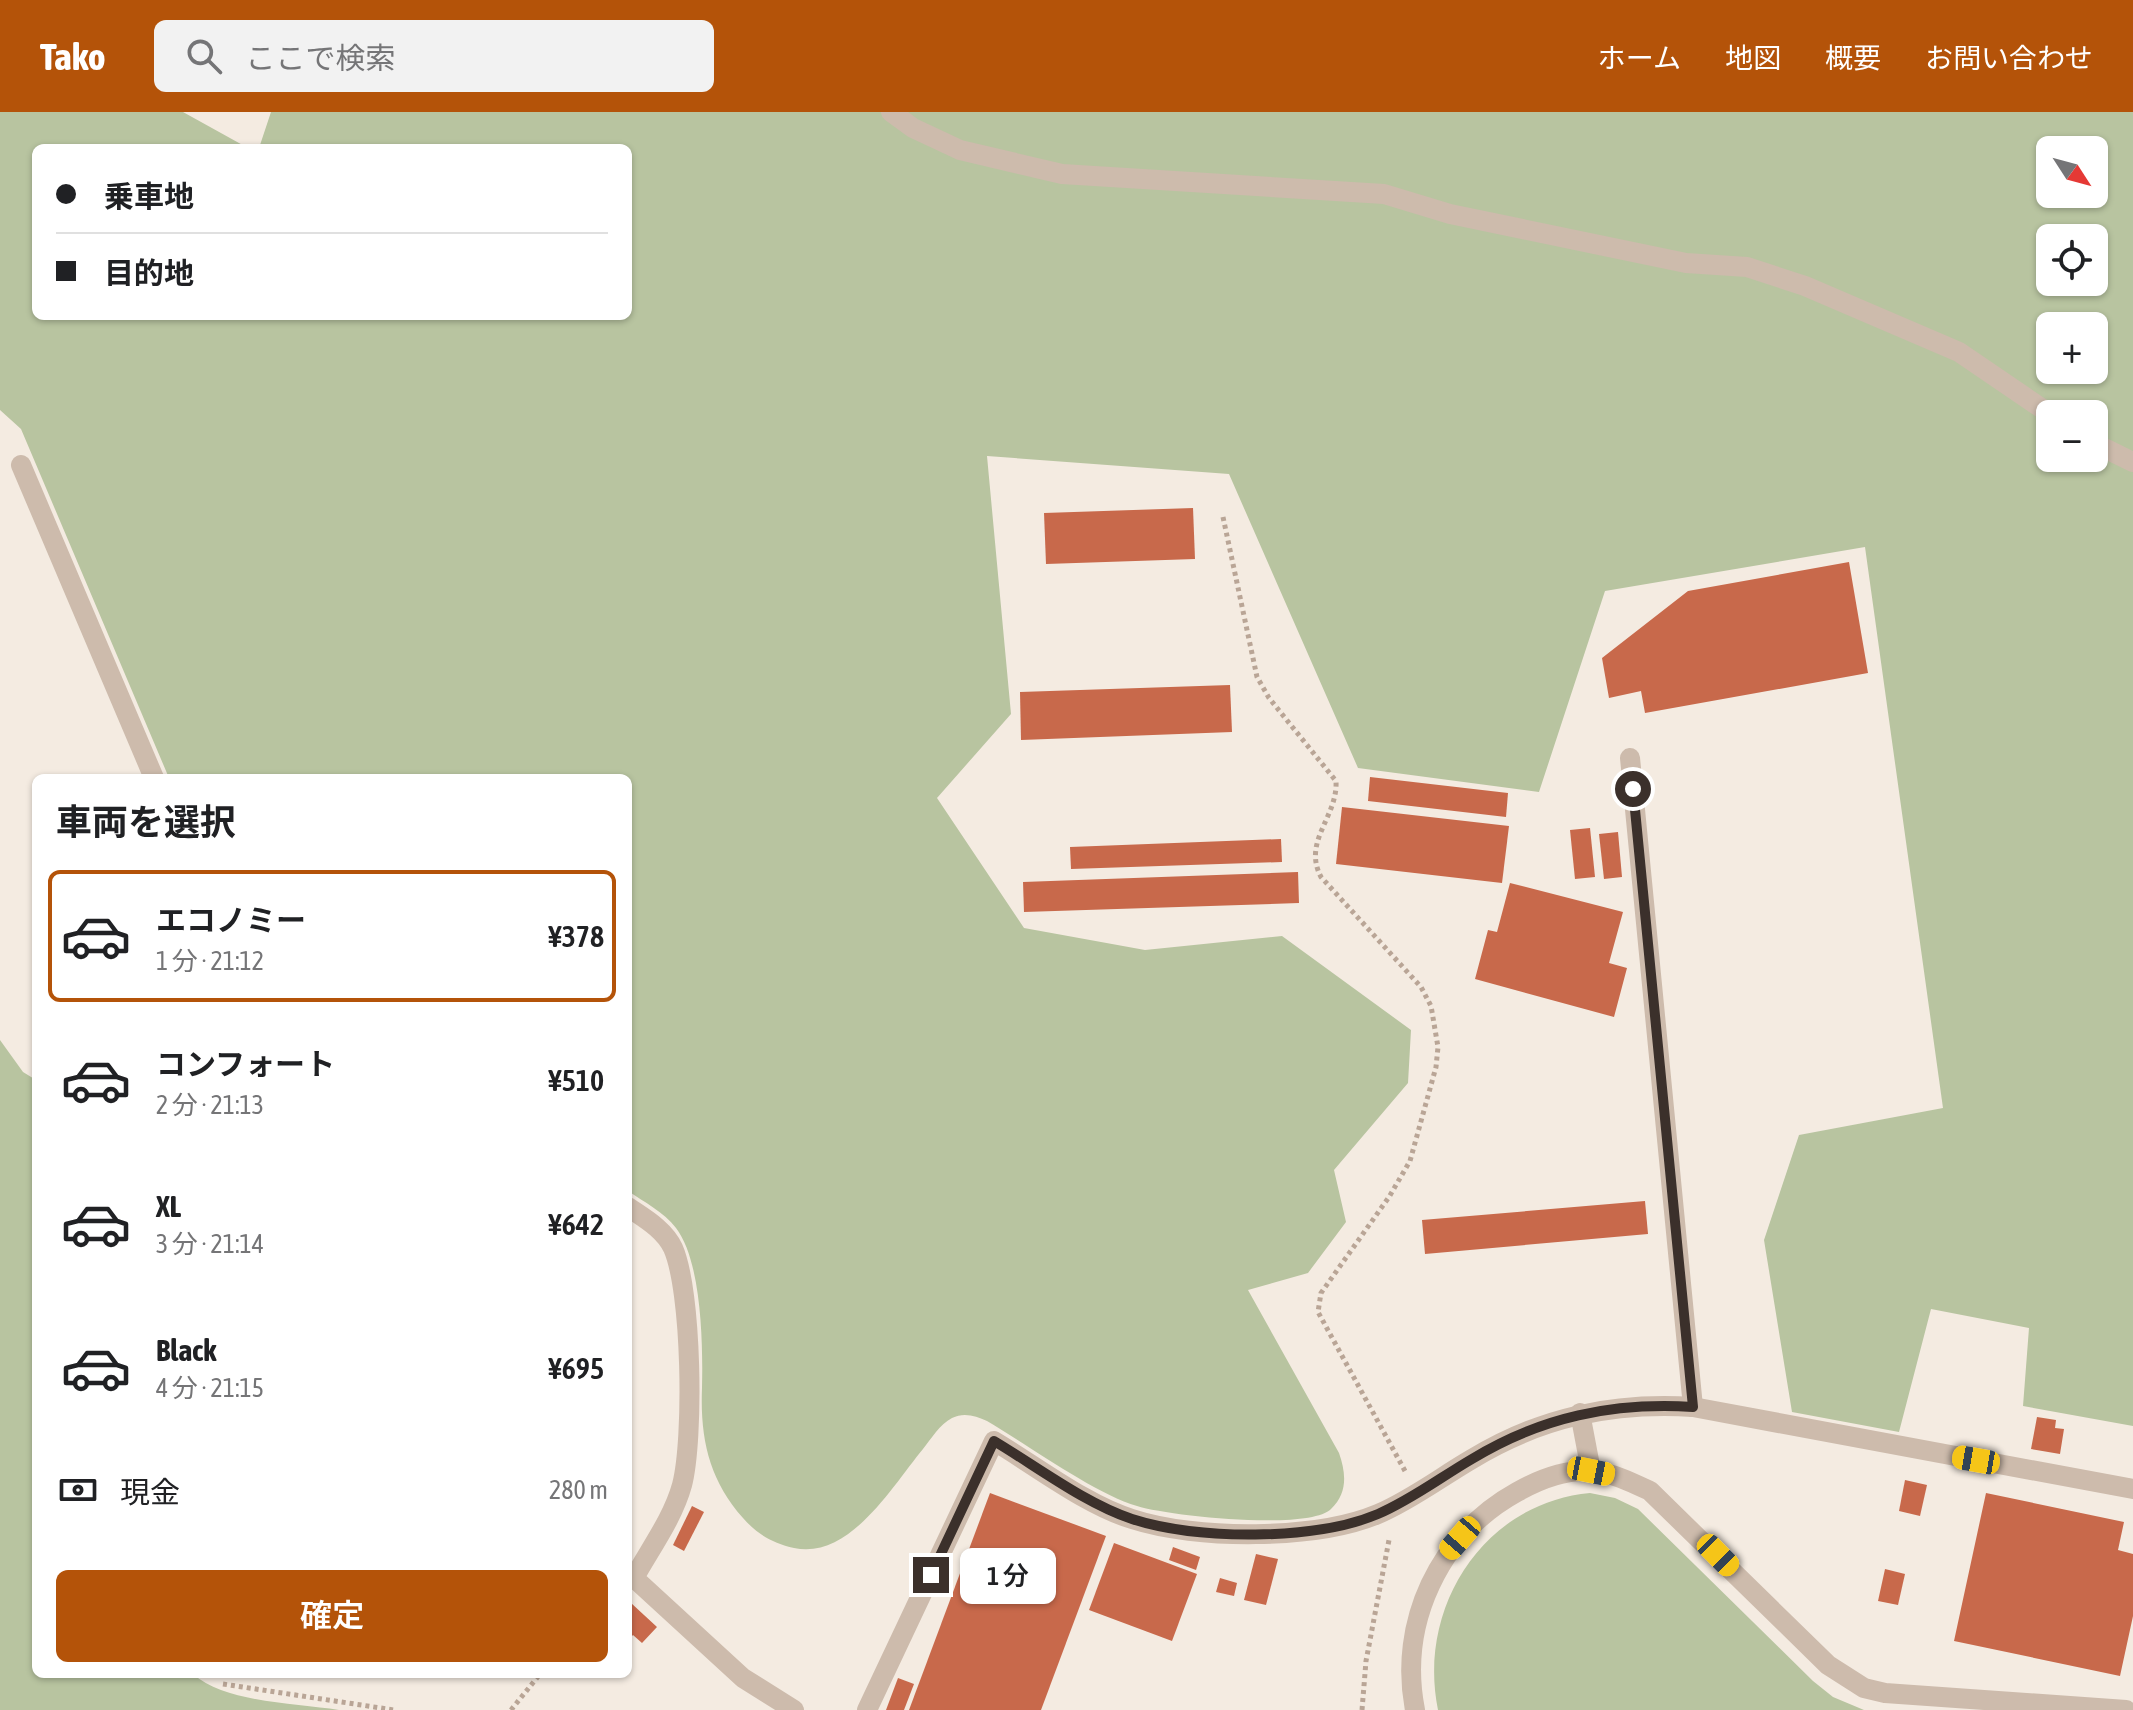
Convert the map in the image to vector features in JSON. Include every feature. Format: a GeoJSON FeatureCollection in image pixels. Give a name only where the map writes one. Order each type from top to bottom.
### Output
{"type":"FeatureCollection","features":[{"type":"Feature","properties":{"kind":"street"},"geometry":{"type":"LineString","coordinates":[[891,112],[913,128],[960,150],[1062,174],[1384,194],[1450,214],[1686,263],[1747,267],[1805,286],[1959,352],[2036,404]]}},
{"type":"Feature","properties":{"kind":"street"},"geometry":{"type":"LineString","coordinates":[[2108,450],[2133,462]]}},
{"type":"Feature","properties":{"kind":"street"},"geometry":{"type":"LineString","coordinates":[[21,465],[152,774]]}},
{"type":"Feature","properties":{"kind":"street"},"geometry":{"type":"LineString","coordinates":[[1630,758],[1693,1407]]}},
{"type":"Feature","properties":{"kind":"street"},"geometry":{"type":"LineString","coordinates":[[632,1210],[655,1226],[672,1246],[689,1349],[686,1462],[681,1487],[634,1578],[743,1678],[794,1710]]}},
{"type":"Feature","properties":{"kind":"street"},"geometry":{"type":"LineString","coordinates":[[867,1710],[994,1441],[1106,1508],[1131,1519],[1158,1525],[1270,1534],[1307,1533],[1344,1526],[1379,1513],[1508,1439],[1580,1413],[1655,1405],[1693,1407],[2133,1489]]}},
{"type":"Feature","properties":{"kind":"street"},"geometry":{"type":"LineString","coordinates":[[1580,1413],[1591,1471]]}},
{"type":"Feature","properties":{"kind":"street"},"geometry":{"type":"LineString","coordinates":[[1415,1710],[1412,1652],[1417,1616],[1430,1583],[1448,1552],[1471,1524],[1499,1502],[1560,1473],[1591,1471],[1622,1477],[1650,1491],[1828,1665],[1864,1688],[1885,1693],[2126,1710]]}},
{"type":"Feature","properties":{"kind":"path"},"geometry":{"type":"LineString","coordinates":[[1223,517],[1257,677],[1269,698],[1336,781],[1337,796],[1317,837],[1315,864],[1321,877],[1421,987],[1436,1026],[1436,1067],[1410,1161],[1389,1197],[1321,1293],[1318,1312],[1417,1493]]}},
{"type":"Feature","properties":{"kind":"path"},"geometry":{"type":"LineString","coordinates":[[1362,1710],[1366,1661],[1390,1537],[1379,1513]]}},
{"type":"Feature","properties":{"kind":"path"},"geometry":{"type":"LineString","coordinates":[[511,1710],[537,1678]]}},
{"type":"Feature","properties":{"kind":"path"},"geometry":{"type":"LineString","coordinates":[[223,1684],[394,1710]]}},
{"type":"Feature","properties":{"kind":"green space"},"geometry":{"type":"Polygon","coordinates":[[[0,112],[183,112],[241,144],[32,144],[32,320],[632,320],[632,144],[260,144],[271,112],[2133,112],[2133,1426],[2023,1406],[2029,1328],[1931,1309],[1899,1432],[1792,1412],[1764,1240],[1799,1135],[1943,1108],[1865,547],[1605,591],[1539,792],[1358,768],[1229,474],[987,456],[1011,714],[937,798],[1024,928],[1145,950],[1282,936],[1411,1030],[1408,1083],[1334,1170],[1346,1222],[1308,1273],[1248,1290],[1339,1453],[1343,1468],[1343,1490],[1337,1503],[1318,1516],[1296,1519],[1237,1520],[1137,1506],[1102,1491],[987,1421],[961,1415],[940,1428],[884,1499],[852,1531],[834,1543],[814,1549],[794,1548],[760,1534],[731,1504],[709,1458],[703,1424],[699,1305],[685,1243],[666,1217],[632,1194],[632,774],[167,774],[21,429],[0,410],[0,112]]]}},
{"type":"Feature","properties":{"kind":"green space"},"geometry":{"type":"Polygon","coordinates":[[[0,1040],[23,1072],[32,1078],[32,1678],[199,1678],[242,1696],[339,1710],[0,1710],[0,1040]]]}},
{"type":"Feature","properties":{"kind":"green space"},"geometry":{"type":"Polygon","coordinates":[[[1590,1493],[1615,1498],[1638,1509],[1813,1681],[1833,1697],[1864,1710],[1438,1710],[1434,1672],[1438,1634],[1449,1599],[1466,1567],[1489,1539],[1518,1517],[1552,1501],[1590,1493]]]}},
{"type":"Feature","properties":{"kind":"building"},"geometry":{"type":"Polygon","coordinates":[[[1193,508],[1195,559],[1046,564],[1044,513],[1193,508]]]}},
{"type":"Feature","properties":{"kind":"building"},"geometry":{"type":"Polygon","coordinates":[[[1849,562],[1868,673],[1645,713],[1641,691],[1609,698],[1602,658],[1688,591],[1849,562]]]}},
{"type":"Feature","properties":{"kind":"building"},"geometry":{"type":"Polygon","coordinates":[[[1230,685],[1232,732],[1021,740],[1020,692],[1230,685]]]}},
{"type":"Feature","properties":{"kind":"building"},"geometry":{"type":"Polygon","coordinates":[[[1370,777],[1508,793],[1506,817],[1368,801],[1370,777]]]}},
{"type":"Feature","properties":{"kind":"building"},"geometry":{"type":"Polygon","coordinates":[[[1342,807],[1509,826],[1502,883],[1336,864],[1342,807]]]}},
{"type":"Feature","properties":{"kind":"building"},"geometry":{"type":"Polygon","coordinates":[[[1590,828],[1595,877],[1575,879],[1570,830],[1590,828]]]}},
{"type":"Feature","properties":{"kind":"building"},"geometry":{"type":"Polygon","coordinates":[[[1618,832],[1622,877],[1604,879],[1599,834],[1618,832]]]}},
{"type":"Feature","properties":{"kind":"building"},"geometry":{"type":"Polygon","coordinates":[[[1281,839],[1282,862],[1071,869],[1070,847],[1281,839]]]}},
{"type":"Feature","properties":{"kind":"building"},"geometry":{"type":"Polygon","coordinates":[[[1298,872],[1299,903],[1024,912],[1023,882],[1298,872]]]}},
{"type":"Feature","properties":{"kind":"building"},"geometry":{"type":"Polygon","coordinates":[[[1510,883],[1623,912],[1609,963],[1627,968],[1614,1017],[1475,979],[1488,930],[1497,932],[1510,883]]]}},
{"type":"Feature","properties":{"kind":"building"},"geometry":{"type":"Polygon","coordinates":[[[1645,1201],[1648,1234],[1425,1254],[1422,1220],[1645,1201]]]}},
{"type":"Feature","properties":{"kind":"building"},"geometry":{"type":"Polygon","coordinates":[[[2037,1417],[2056,1420],[2055,1428],[2064,1429],[2060,1454],[2031,1449],[2037,1417]]]}},
{"type":"Feature","properties":{"kind":"building"},"geometry":{"type":"Polygon","coordinates":[[[1905,1480],[1927,1485],[1920,1516],[1899,1511],[1905,1480]]]}},
{"type":"Feature","properties":{"kind":"building"},"geometry":{"type":"Polygon","coordinates":[[[990,1493],[1106,1536],[1041,1710],[909,1710],[990,1493]]]}},
{"type":"Feature","properties":{"kind":"building"},"geometry":{"type":"Polygon","coordinates":[[[1986,1493],[2124,1522],[2118,1550],[2133,1554],[2133,1616],[2120,1676],[1954,1641],[1986,1493]]]}},
{"type":"Feature","properties":{"kind":"building"},"geometry":{"type":"Polygon","coordinates":[[[692,1506],[704,1512],[684,1551],[673,1545],[692,1506]]]}},
{"type":"Feature","properties":{"kind":"building"},"geometry":{"type":"Polygon","coordinates":[[[1114,1543],[1197,1574],[1172,1641],[1089,1610],[1114,1543]]]}},
{"type":"Feature","properties":{"kind":"building"},"geometry":{"type":"Polygon","coordinates":[[[1173,1547],[1200,1557],[1196,1570],[1169,1560],[1173,1547]]]}},
{"type":"Feature","properties":{"kind":"building"},"geometry":{"type":"Polygon","coordinates":[[[1256,1554],[1278,1559],[1266,1605],[1244,1600],[1256,1554]]]}},
{"type":"Feature","properties":{"kind":"building"},"geometry":{"type":"Polygon","coordinates":[[[1885,1569],[1905,1574],[1898,1605],[1878,1601],[1885,1569]]]}},
{"type":"Feature","properties":{"kind":"building"},"geometry":{"type":"Polygon","coordinates":[[[1220,1578],[1237,1583],[1234,1596],[1216,1592],[1220,1578]]]}},
{"type":"Feature","properties":{"kind":"building"},"geometry":{"type":"Polygon","coordinates":[[[632,1604],[657,1627],[642,1643],[633,1635],[632,1604]]]}},
{"type":"Feature","properties":{"kind":"building"},"geometry":{"type":"Polygon","coordinates":[[[898,1678],[914,1684],[904,1710],[886,1710],[898,1678]]]}},
{"type":"Feature","properties":{"kind":"route"},"geometry":{"type":"LineString","coordinates":[[931,1575],[994,1441],[1106,1508],[1131,1519],[1213,1531],[1307,1533],[1344,1526],[1379,1513],[1474,1457],[1543,1424],[1580,1413],[1617,1407],[1693,1407],[1633,789]]}}]}
